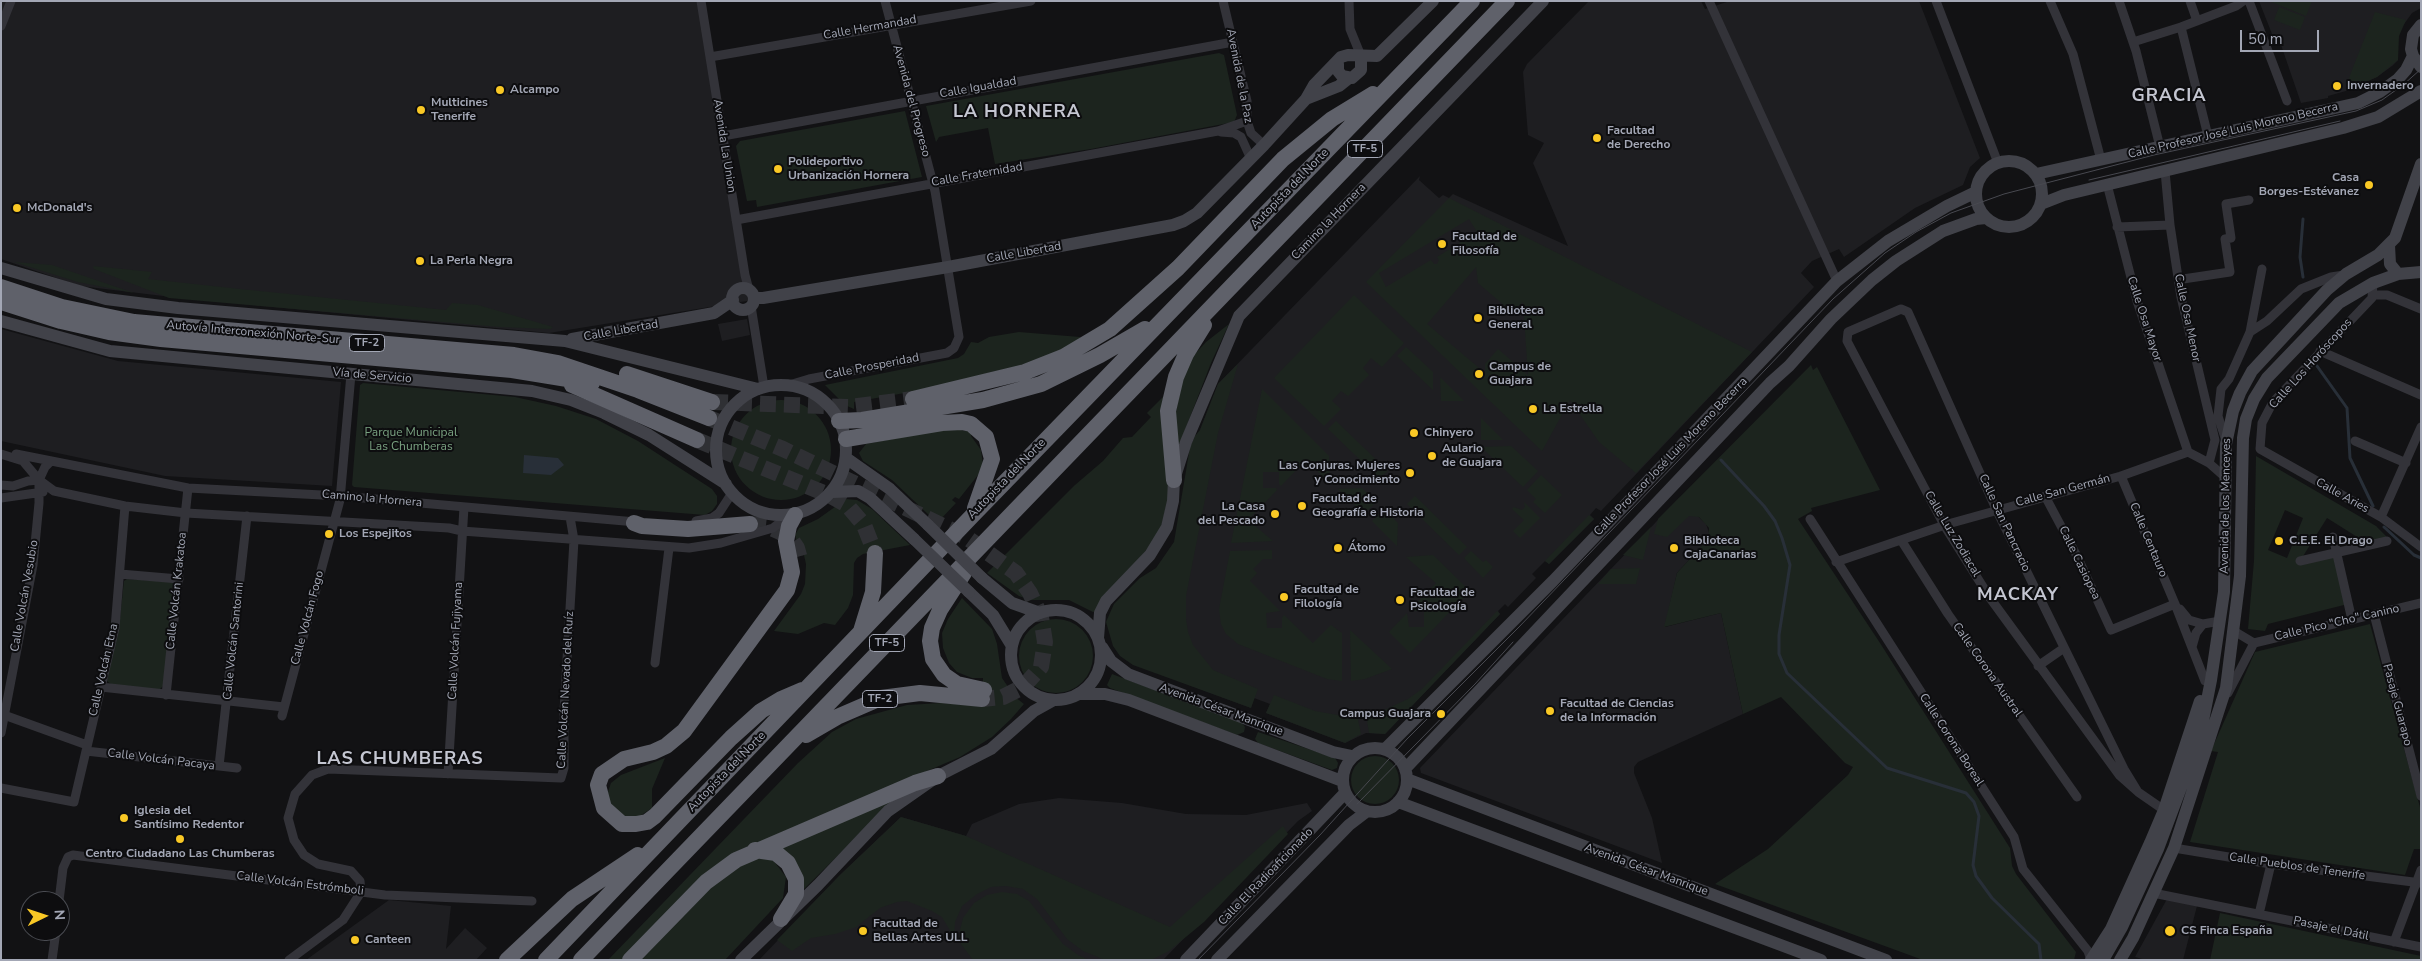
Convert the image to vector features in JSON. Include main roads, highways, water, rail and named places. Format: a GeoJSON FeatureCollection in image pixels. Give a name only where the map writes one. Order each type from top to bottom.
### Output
{"type":"FeatureCollection","features":[{"type":"Feature","properties":{"kind":"highway","name":"Autopista del Norte"},"geometry":{"type":"LineString","coordinates":[[546,960],[972,516],[1472,1]]}},
{"type":"Feature","properties":{"kind":"highway","name":"Autopista del Norte"},"geometry":{"type":"LineString","coordinates":[[581,960],[1507,1]]}},
{"type":"Feature","properties":{"kind":"highway"},"geometry":{"type":"LineString","coordinates":[[913,399],[1025,372],[1063,357],[1110,329],[1145,300],[1178,268],[1283,158],[1332,119],[1393,82]]}},
{"type":"Feature","properties":{"kind":"highway","name":"Autovía Interconexión Norte-Sur"},"geometry":{"type":"LineString","coordinates":[[1,287],[62,307],[134,322],[514,356],[554,369],[638,390],[709,415]]}},
{"type":"Feature","properties":{"kind":"highway"},"geometry":{"type":"LineString","coordinates":[[1174,480],[1168,411],[1172,392],[1186,354],[1223,296]]}},
{"type":"Feature","properties":{"kind":"highway","name":"Autovía Interconexión Norte-Sur"},"geometry":{"type":"LineString","coordinates":[[1,302],[61,321],[109,332],[161,340],[486,367],[554,369]]}},
{"type":"Feature","properties":{"kind":"highway"},"geometry":{"type":"LineString","coordinates":[[839,421],[862,420],[983,400],[1041,384],[1100,355],[1164,318]]}},
{"type":"Feature","properties":{"kind":"highway"},"geometry":{"type":"LineString","coordinates":[[554,369],[697,440]]}},
{"type":"Feature","properties":{"kind":"highway"},"geometry":{"type":"LineString","coordinates":[[846,439],[942,423],[962,422],[971,424],[986,437],[992,459],[972,516]]}},
{"type":"Feature","properties":{"kind":"highway"},"geometry":{"type":"LineString","coordinates":[[791,515],[786,541],[792,572],[787,590],[684,731],[666,746],[653,752],[624,759],[602,774],[598,785],[600,800],[611,817],[622,824],[647,822],[656,816],[731,738],[761,711],[781,699],[808,687]]}},
{"type":"Feature","properties":{"kind":"highway"},"geometry":{"type":"LineString","coordinates":[[634,523],[642,526],[688,529],[750,524]]}},
{"type":"Feature","properties":{"kind":"highway","name":"TF-2"},"geometry":{"type":"LineString","coordinates":[[789,745],[837,717],[880,698],[920,694],[983,694],[957,684],[944,675],[934,659],[930,641],[932,628],[940,610],[984,541]]}},
{"type":"Feature","properties":{"kind":"highway"},"geometry":{"type":"LineString","coordinates":[[860,634],[873,592],[876,571],[875,553]]}},
{"type":"Feature","properties":{"kind":"highway"},"geometry":{"type":"LineString","coordinates":[[692,720],[738,675],[784,612],[795,595],[800,579],[800,559]]}},
{"type":"Feature","properties":{"kind":"highway"},"geometry":{"type":"LineString","coordinates":[[630,960],[706,882],[736,860],[755,850],[915,783],[938,776]]}},
{"type":"Feature","properties":{"kind":"highway"},"geometry":{"type":"LineString","coordinates":[[506,960],[572,899],[661,840]]}},
{"type":"Feature","properties":{"kind":"highway"},"geometry":{"type":"LineString","coordinates":[[755,850],[776,854],[788,863],[796,879],[796,894],[781,920]]}},
{"type":"Feature","properties":{"kind":"waterway"},"geometry":{"type":"LineString","coordinates":[[2303,219],[2300,257],[2303,277]]}},
{"type":"Feature","properties":{"kind":"waterway"},"geometry":{"type":"LineString","coordinates":[[2317,366],[2347,408],[2350,458],[2373,506]]}},
{"type":"Feature","properties":{"kind":"waterway"},"geometry":{"type":"LineString","coordinates":[[1721,460],[1764,506],[1775,521],[1782,538],[1790,565],[1779,635],[1779,654],[1787,673],[1887,768],[1966,793],[1974,802],[1979,816],[1973,865],[1976,876],[1992,898],[2039,944],[2041,960]]}},
{"type":"Feature","properties":{"kind":"waterway"},"geometry":{"type":"LineString","coordinates":[[2384,527],[2414,555],[2421,558]]}},
{"type":"Feature","properties":{"kind":"tunnel"},"geometry":{"type":"LineString","coordinates":[[712,402],[849,407],[913,399]]}},
{"type":"Feature","properties":{"kind":"tunnel"},"geometry":{"type":"LineString","coordinates":[[709,418],[783,449],[966,537],[1016,573],[1030,593],[1041,617],[1045,642],[1041,667],[1023,687],[1003,697],[982,699]]}},
{"type":"Feature","properties":{"kind":"tunnel"},"geometry":{"type":"LineString","coordinates":[[697,440],[831,496],[847,505],[864,525],[875,553]]}},
{"type":"Feature","properties":{"kind":"tunnel"},"geometry":{"type":"LineString","coordinates":[[750,524],[767,526],[791,539],[797,548],[800,559]]}},
{"type":"Feature","properties":{"kind":"tram line"},"geometry":{"type":"LineString","coordinates":[[1198,960],[1320,835],[1407,739],[1519,627],[1833,299],[1885,253],[1916,232],[1951,213],[2004,194],[2154,155],[2356,111],[2382,100],[2421,69]]}},
{"type":"Feature","properties":{"kind":"tram line"},"geometry":{"type":"LineString","coordinates":[[2089,180],[2340,121]]}},
{"type":"Feature","properties":{"kind":"tram line"},"geometry":{"type":"LineString","coordinates":[[1357,804],[1475,684],[1513,642]]}},
{"type":"Feature","properties":{"kind":"place","name":"Invernadero"},"geometry":{"type":"Point","coordinates":[2337,86]}},
{"type":"Feature","properties":{"kind":"place","name":"Alcampo"},"geometry":{"type":"Point","coordinates":[500,90]}},
{"type":"Feature","properties":{"kind":"place","name":"Multicines Tenerife"},"geometry":{"type":"Point","coordinates":[421,110]}},
{"type":"Feature","properties":{"kind":"place","name":"Facultad de Derecho"},"geometry":{"type":"Point","coordinates":[1597,138]}},
{"type":"Feature","properties":{"kind":"place","name":"Polideportivo Urbanización Hornera"},"geometry":{"type":"Point","coordinates":[778,169]}},
{"type":"Feature","properties":{"kind":"place","name":"Casa Borges-Estévanez"},"geometry":{"type":"Point","coordinates":[2369,185]}},
{"type":"Feature","properties":{"kind":"place","name":"McDonald's"},"geometry":{"type":"Point","coordinates":[17,208]}},
{"type":"Feature","properties":{"kind":"place","name":"Facultad de Filosofía"},"geometry":{"type":"Point","coordinates":[1442,244]}},
{"type":"Feature","properties":{"kind":"place","name":"La Perla Negra"},"geometry":{"type":"Point","coordinates":[420,261]}},
{"type":"Feature","properties":{"kind":"place","name":"Biblioteca General"},"geometry":{"type":"Point","coordinates":[1478,318]}},
{"type":"Feature","properties":{"kind":"place","name":"Campus de Guajara"},"geometry":{"type":"Point","coordinates":[1479,374]}},
{"type":"Feature","properties":{"kind":"place","name":"La Estrella"},"geometry":{"type":"Point","coordinates":[1533,409]}},
{"type":"Feature","properties":{"kind":"place","name":"Chinyero"},"geometry":{"type":"Point","coordinates":[1414,433]}},
{"type":"Feature","properties":{"kind":"place","name":"Aulario de Guajara"},"geometry":{"type":"Point","coordinates":[1432,456]}},
{"type":"Feature","properties":{"kind":"place","name":"Las Conjuras. Mujeres y Conocimiento"},"geometry":{"type":"Point","coordinates":[1410,473]}},
{"type":"Feature","properties":{"kind":"place","name":"Facultad de Geografía e Historia"},"geometry":{"type":"Point","coordinates":[1302,506]}},
{"type":"Feature","properties":{"kind":"place","name":"La Casa del Pescado"},"geometry":{"type":"Point","coordinates":[1275,514]}},
{"type":"Feature","properties":{"kind":"place","name":"Los Espejitos"},"geometry":{"type":"Point","coordinates":[329,534]}},
{"type":"Feature","properties":{"kind":"place","name":"C.E.E. El Drago"},"geometry":{"type":"Point","coordinates":[2279,541]}},
{"type":"Feature","properties":{"kind":"place","name":"Átomo"},"geometry":{"type":"Point","coordinates":[1338,548]}},
{"type":"Feature","properties":{"kind":"place","name":"Biblioteca CajaCanarias"},"geometry":{"type":"Point","coordinates":[1674,548]}},
{"type":"Feature","properties":{"kind":"place","name":"Facultad de Filología"},"geometry":{"type":"Point","coordinates":[1284,597]}},
{"type":"Feature","properties":{"kind":"place","name":"Facultad de Psicología"},"geometry":{"type":"Point","coordinates":[1400,600]}},
{"type":"Feature","properties":{"kind":"place","name":"Facultad de Ciencias de la Información"},"geometry":{"type":"Point","coordinates":[1550,711]}},
{"type":"Feature","properties":{"kind":"place","name":"Campus Guajara"},"geometry":{"type":"Point","coordinates":[1441,714]}},
{"type":"Feature","properties":{"kind":"place","name":"Iglesia del Santísimo Redentor"},"geometry":{"type":"Point","coordinates":[124,818]}},
{"type":"Feature","properties":{"kind":"place","name":"Centro Ciudadano Las Chumberas"},"geometry":{"type":"Point","coordinates":[180,839]}},
{"type":"Feature","properties":{"kind":"place","name":"Facultad de Bellas Artes ULL"},"geometry":{"type":"Point","coordinates":[863,931]}},
{"type":"Feature","properties":{"kind":"place","name":"CS Finca España"},"geometry":{"type":"Point","coordinates":[2170,931]}},
{"type":"Feature","properties":{"kind":"place","name":"Canteen"},"geometry":{"type":"Point","coordinates":[355,940]}},
{"type":"Feature","properties":{"kind":"district","name":"GRACIA"},"geometry":{"type":"Point","coordinates":[2169,97]}},
{"type":"Feature","properties":{"kind":"district","name":"LA HORNERA"},"geometry":{"type":"Point","coordinates":[1017,113]}},
{"type":"Feature","properties":{"kind":"district","name":"MACKAY"},"geometry":{"type":"Point","coordinates":[2018,596]}},
{"type":"Feature","properties":{"kind":"district","name":"LAS CHUMBERAS"},"geometry":{"type":"Point","coordinates":[400,760]}},
{"type":"Feature","properties":{"kind":"park label","name":"Parque Municipal Las Chumberas"},"geometry":{"type":"Point","coordinates":[411,440]}}]}
